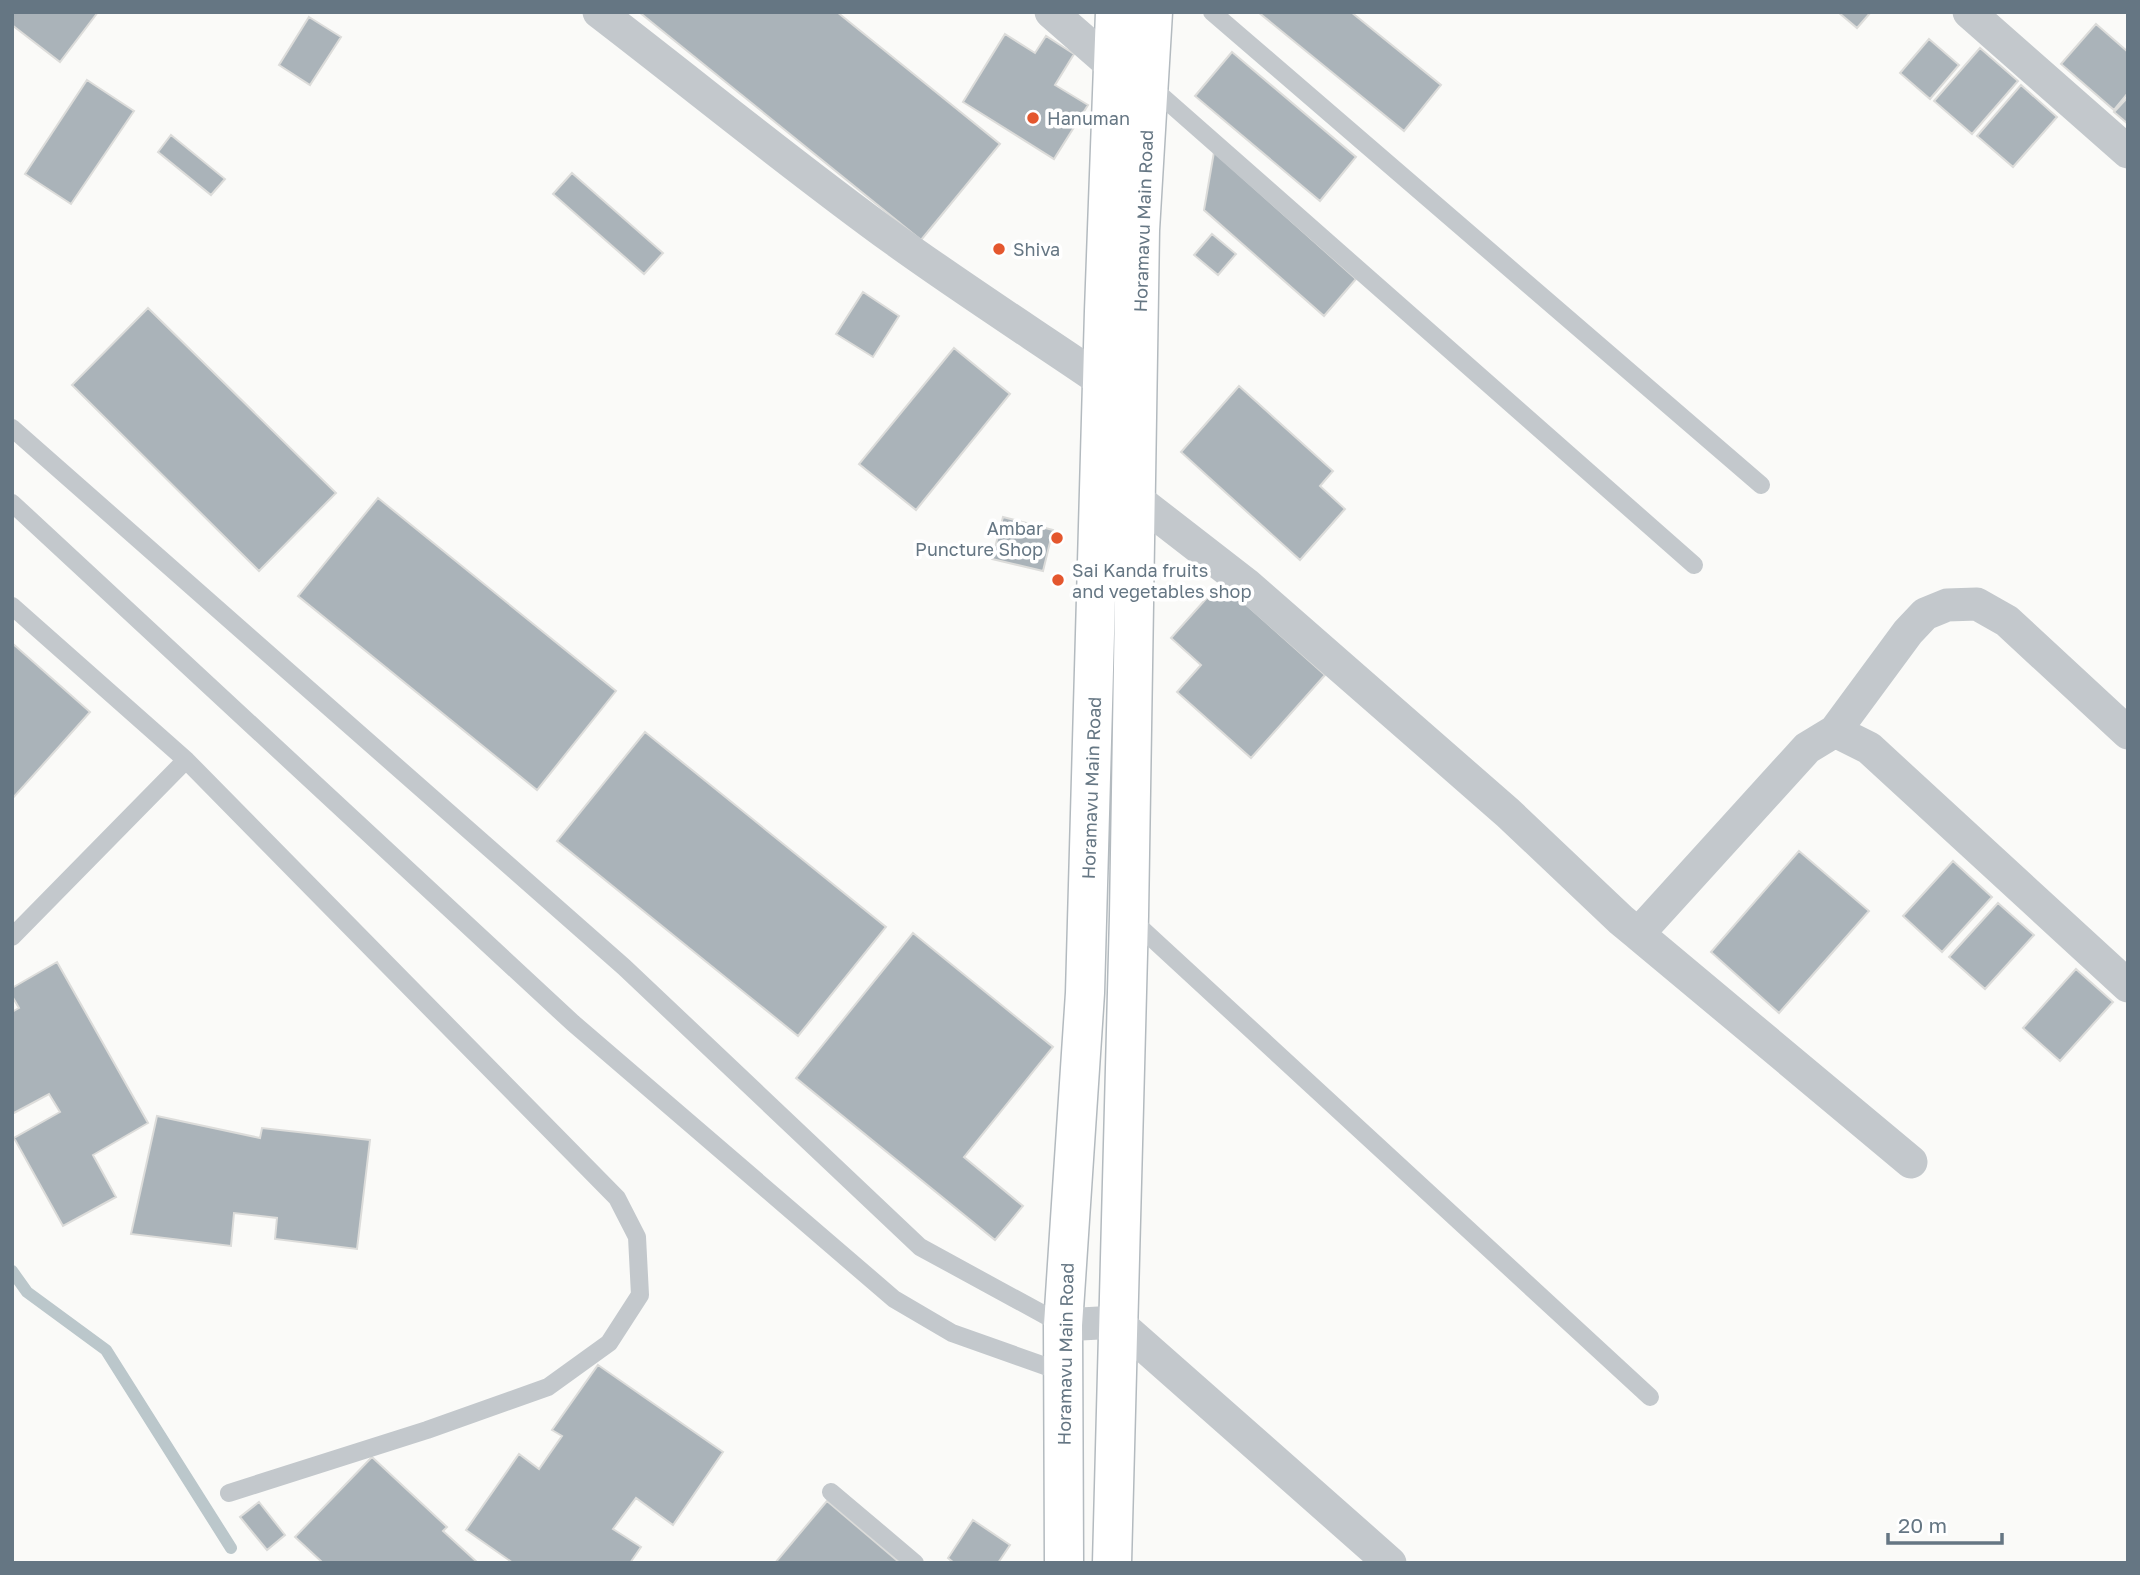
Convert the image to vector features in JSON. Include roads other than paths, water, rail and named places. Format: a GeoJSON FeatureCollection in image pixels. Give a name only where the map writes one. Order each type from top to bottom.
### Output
{"type":"FeatureCollection","features":[{"type":"Feature","properties":{"kind":"main road","name":"Horamavu Main Road"},"geometry":{"type":"LineString","coordinates":[[1112,1563],[1129,916],[1117,496],[1102,381],[1115,12]]}},
{"type":"Feature","properties":{"kind":"main road","name":"Horamavu Main Road"},"geometry":{"type":"LineString","coordinates":[[1063,1563],[1063,1325],[1087,908],[1117,496],[1140,230],[1153,12]]}},
{"type":"Feature","properties":{"kind":"street"},"geometry":{"type":"LineString","coordinates":[[599,12],[722,110],[896,241],[1102,381]]}},
{"type":"Feature","properties":{"kind":"street"},"geometry":{"type":"LineString","coordinates":[[1051,12],[1114,67],[1149,85]]}},
{"type":"Feature","properties":{"kind":"street"},"geometry":{"type":"LineString","coordinates":[[1969,12],[2128,152]]}},
{"type":"Feature","properties":{"kind":"street"},"geometry":{"type":"LineString","coordinates":[[1117,496],[1246,584],[1508,813],[1621,920],[1911,1162]]}},
{"type":"Feature","properties":{"kind":"street"},"geometry":{"type":"LineString","coordinates":[[1638,934],[1807,748],[1835,731],[1908,632],[1925,614],[1947,605],[1977,604],[2007,621],[2128,733]]}},
{"type":"Feature","properties":{"kind":"street"},"geometry":{"type":"LineString","coordinates":[[1835,731],[1869,748],[2128,986]]}},
{"type":"Feature","properties":{"kind":"street"},"geometry":{"type":"LineString","coordinates":[[1063,1325],[1117,1322],[1390,1563]]}},
{"type":"Feature","properties":{"kind":"lane"},"geometry":{"type":"LineString","coordinates":[[1212,12],[1761,485]]}},
{"type":"Feature","properties":{"kind":"lane"},"geometry":{"type":"LineString","coordinates":[[1149,85],[1694,565]]}},
{"type":"Feature","properties":{"kind":"lane"},"geometry":{"type":"LineString","coordinates":[[12,428],[624,967],[920,1247],[1063,1325]]}},
{"type":"Feature","properties":{"kind":"lane"},"geometry":{"type":"LineString","coordinates":[[12,503],[573,1023],[894,1299],[952,1333],[1062,1372]]}},
{"type":"Feature","properties":{"kind":"lane"},"geometry":{"type":"LineString","coordinates":[[12,606],[186,760],[617,1198],[637,1237],[640,1295],[609,1343],[548,1387],[427,1430],[229,1493]]}},
{"type":"Feature","properties":{"kind":"lane"},"geometry":{"type":"LineString","coordinates":[[12,937],[186,760]]}},
{"type":"Feature","properties":{"kind":"lane"},"geometry":{"type":"LineString","coordinates":[[1087,908],[1129,916],[1650,1397]]}},
{"type":"Feature","properties":{"kind":"lane"},"geometry":{"type":"LineString","coordinates":[[831,1492],[915,1563]]}},
{"type":"Feature","properties":{"kind":"waterway"},"geometry":{"type":"LineString","coordinates":[[12,1271],[27,1292],[106,1350],[231,1548]]}},
{"type":"Feature","properties":{"kind":"place","name":"Hanuman"},"geometry":{"type":"Point","coordinates":[1033,118]}},
{"type":"Feature","properties":{"kind":"place","name":"Shiva"},"geometry":{"type":"Point","coordinates":[999,249]}},
{"type":"Feature","properties":{"kind":"place","name":"Ambar Puncture Shop"},"geometry":{"type":"Point","coordinates":[1057,538]}},
{"type":"Feature","properties":{"kind":"place","name":"Sai Kanda fruits and vegetables shop"},"geometry":{"type":"Point","coordinates":[1058,580]}}]}
